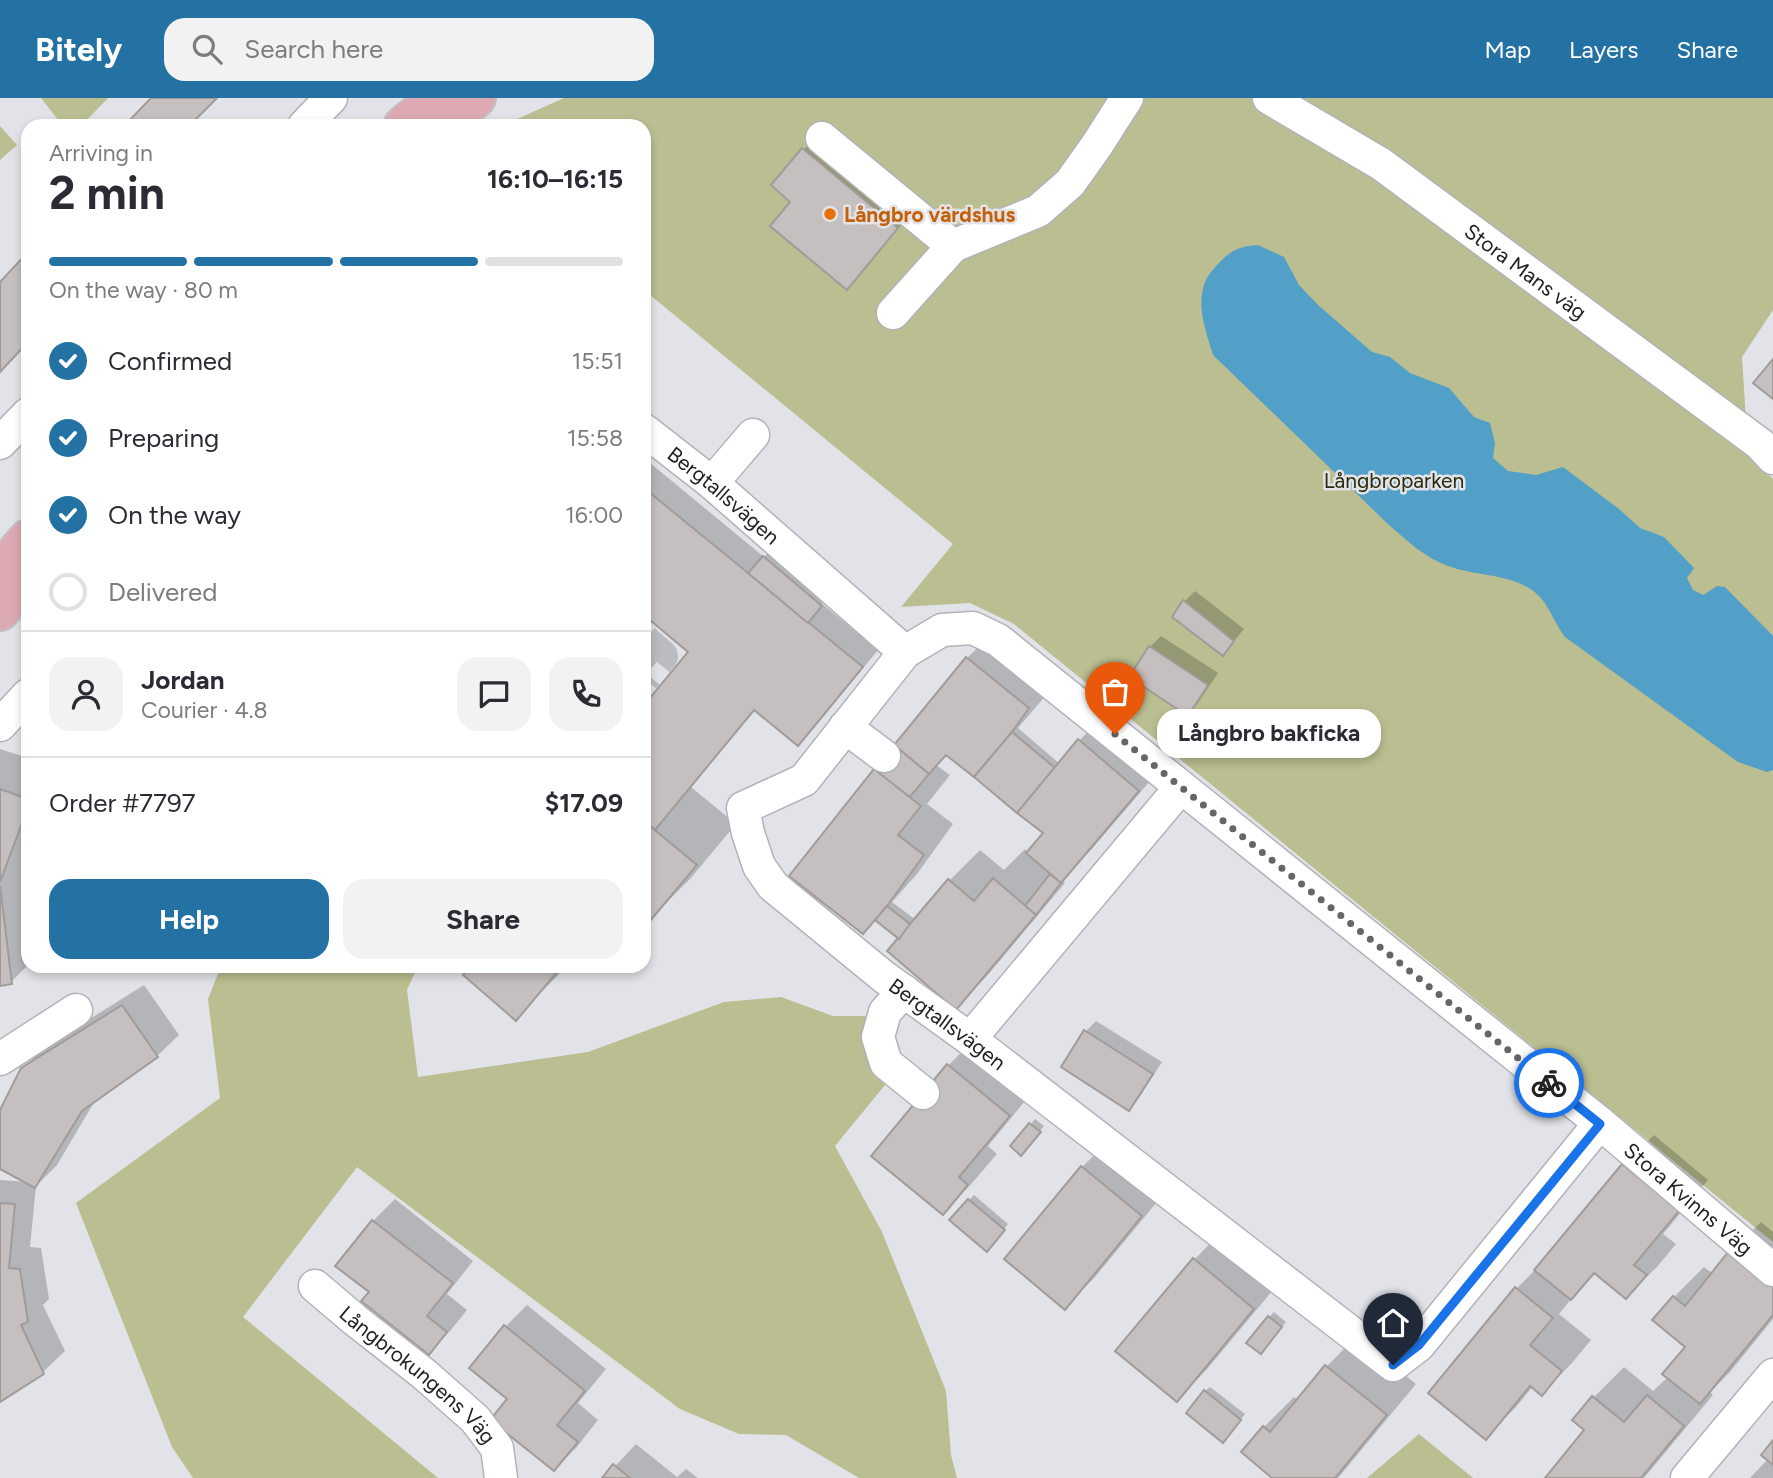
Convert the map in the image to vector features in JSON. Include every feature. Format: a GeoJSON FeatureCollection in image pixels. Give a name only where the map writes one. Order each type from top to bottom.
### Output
{"type":"FeatureCollection","features":[{"type":"Feature","properties":{"kind":"main road"},"geometry":{"type":"LineString","coordinates":[[412,119],[437,98]]}},
{"type":"Feature","properties":{"kind":"main road"},"geometry":{"type":"LineString","coordinates":[[451,119],[476,98]]}},
{"type":"Feature","properties":{"kind":"main road"},"geometry":{"type":"LineString","coordinates":[[0,572],[21,547]]}},
{"type":"Feature","properties":{"kind":"main road"},"geometry":{"type":"LineString","coordinates":[[0,611],[21,586]]}},
{"type":"Feature","properties":{"kind":"street"},"geometry":{"type":"LineString","coordinates":[[311,119],[331,98]]}},
{"type":"Feature","properties":{"kind":"street"},"geometry":{"type":"LineString","coordinates":[[893,313],[953,246],[1038,211],[1070,183],[1127,98]]}},
{"type":"Feature","properties":{"kind":"street","name":"Stora Mans väg"},"geometry":{"type":"LineString","coordinates":[[1269,98],[1381,164],[1760,444],[1773,457]]}},
{"type":"Feature","properties":{"kind":"street"},"geometry":{"type":"LineString","coordinates":[[822,138],[953,246]]}},
{"type":"Feature","properties":{"kind":"street"},"geometry":{"type":"LineString","coordinates":[[0,443],[21,421]]}},
{"type":"Feature","properties":{"kind":"street"},"geometry":{"type":"LineString","coordinates":[[712,484],[753,435]]}},
{"type":"Feature","properties":{"kind":"street","name":"Bergtallsvägen"},"geometry":{"type":"LineString","coordinates":[[651,436],[712,484],[905,652],[804,780],[743,808],[748,833],[760,866],[773,886],[884,977],[970,1039],[1393,1365],[1419,1345],[1600,1124]]}},
{"type":"Feature","properties":{"kind":"street","name":"Stora Kvinns Väg"},"geometry":{"type":"LineString","coordinates":[[905,652],[942,630],[974,628],[998,640],[1600,1124],[1773,1269]]}},
{"type":"Feature","properties":{"kind":"street"},"geometry":{"type":"LineString","coordinates":[[0,725],[21,702]]}},
{"type":"Feature","properties":{"kind":"street"},"geometry":{"type":"LineString","coordinates":[[845,727],[884,756]]}},
{"type":"Feature","properties":{"kind":"street"},"geometry":{"type":"LineString","coordinates":[[970,1039],[1181,787]]}},
{"type":"Feature","properties":{"kind":"street"},"geometry":{"type":"LineString","coordinates":[[904,991],[885,1012],[878,1037],[886,1063],[923,1093]]}},
{"type":"Feature","properties":{"kind":"street"},"geometry":{"type":"LineString","coordinates":[[0,1059],[76,1010]]}},
{"type":"Feature","properties":{"kind":"street","name":"Långbrokungens Väg"},"geometry":{"type":"LineString","coordinates":[[315,1286],[475,1419],[497,1448],[501,1478]]}},
{"type":"Feature","properties":{"kind":"street"},"geometry":{"type":"LineString","coordinates":[[1686,1478],[1773,1375]]}},
{"type":"Feature","properties":{"kind":"green space"},"geometry":{"type":"Polygon","coordinates":[[[41,98],[108,98],[88,119],[58,119],[41,98]]]}},
{"type":"Feature","properties":{"kind":"green space","name":"Långbroparken"},"geometry":{"type":"Polygon","coordinates":[[[564,98],[1773,98],[1773,310],[1742,357],[1748,453],[1773,479],[1773,1242],[1014,624],[970,603],[901,607],[953,544],[651,296],[651,119],[517,119],[564,98]]]}},
{"type":"Feature","properties":{"kind":"green space"},"geometry":{"type":"Polygon","coordinates":[[[0,126],[17,145],[0,160],[0,126]]]}},
{"type":"Feature","properties":{"kind":"green space"},"geometry":{"type":"Polygon","coordinates":[[[218,973],[415,973],[407,990],[418,1077],[588,1052],[724,1002],[781,997],[833,1016],[875,1016],[903,1063],[835,1146],[882,1232],[946,1391],[951,1455],[957,1478],[859,1478],[786,1435],[739,1434],[680,1409],[357,1167],[243,1317],[438,1478],[193,1478],[172,1447],[76,1203],[220,1098],[208,999],[218,973]]]}},
{"type":"Feature","properties":{"kind":"green space"},"geometry":{"type":"Polygon","coordinates":[[[1419,1434],[1473,1478],[1367,1478],[1419,1434]]]}},
{"type":"Feature","properties":{"kind":"water"},"geometry":{"type":"Polygon","coordinates":[[[1258,245],[1284,257],[1299,285],[1372,352],[1390,357],[1410,373],[1449,388],[1474,417],[1490,423],[1495,443],[1493,458],[1508,471],[1536,475],[1563,467],[1640,528],[1664,537],[1694,568],[1687,578],[1693,590],[1703,595],[1717,586],[1725,587],[1773,636],[1773,770],[1767,772],[1738,762],[1565,637],[1543,600],[1530,589],[1508,579],[1459,570],[1417,549],[1213,355],[1201,299],[1206,280],[1228,254],[1258,245]]]}},
{"type":"Feature","properties":{"kind":"building"},"geometry":{"type":"Polygon","coordinates":[[[151,98],[217,98],[196,119],[131,119],[151,98]]]}},
{"type":"Feature","properties":{"kind":"building","name":"Långbro värdshus"},"geometry":{"type":"Polygon","coordinates":[[[802,148],[898,228],[847,290],[770,226],[790,202],[771,185],[802,148]]]}},
{"type":"Feature","properties":{"kind":"building"},"geometry":{"type":"Polygon","coordinates":[[[21,260],[21,350],[0,372],[0,282],[21,260]]]}},
{"type":"Feature","properties":{"kind":"building"},"geometry":{"type":"Polygon","coordinates":[[[1773,359],[1773,399],[1753,383],[1773,359]]]}},
{"type":"Feature","properties":{"kind":"building"},"geometry":{"type":"Polygon","coordinates":[[[651,494],[863,667],[798,746],[754,710],[655,830],[651,827],[651,697],[688,652],[651,621],[651,494]]]}},
{"type":"Feature","properties":{"kind":"building"},"geometry":{"type":"Polygon","coordinates":[[[763,556],[822,606],[808,623],[748,573],[763,556]]]}},
{"type":"Feature","properties":{"kind":"building"},"geometry":{"type":"Polygon","coordinates":[[[1183,600],[1234,641],[1223,656],[1172,617],[1183,600]]]}},
{"type":"Feature","properties":{"kind":"building"},"geometry":{"type":"Polygon","coordinates":[[[1149,646],[1208,685],[1188,716],[1129,677],[1149,646]]]}},
{"type":"Feature","properties":{"kind":"building"},"geometry":{"type":"Polygon","coordinates":[[[966,657],[1029,708],[974,777],[946,755],[929,774],[894,745],[966,657]]]}},
{"type":"Feature","properties":{"kind":"building"},"geometry":{"type":"Polygon","coordinates":[[[1012,732],[1055,768],[1017,813],[974,777],[1012,732]]]}},
{"type":"Feature","properties":{"kind":"building"},"geometry":{"type":"Polygon","coordinates":[[[1078,739],[1139,791],[1061,883],[1026,853],[1043,833],[1017,813],[1078,739]]]}},
{"type":"Feature","properties":{"kind":"building"},"geometry":{"type":"Polygon","coordinates":[[[894,745],[929,774],[909,798],[874,769],[894,745]]]}},
{"type":"Feature","properties":{"kind":"building"},"geometry":{"type":"Polygon","coordinates":[[[874,769],[921,806],[898,835],[924,855],[863,934],[789,876],[874,769]]]}},
{"type":"Feature","properties":{"kind":"building"},"geometry":{"type":"Polygon","coordinates":[[[0,789],[21,796],[21,826],[0,882],[0,789]]]}},
{"type":"Feature","properties":{"kind":"building"},"geometry":{"type":"Polygon","coordinates":[[[651,827],[697,865],[651,920],[651,827]]]}},
{"type":"Feature","properties":{"kind":"building"},"geometry":{"type":"Polygon","coordinates":[[[1050,874],[1061,883],[1036,915],[1025,906],[1050,874]]]}},
{"type":"Feature","properties":{"kind":"building"},"geometry":{"type":"Polygon","coordinates":[[[993,878],[1036,915],[956,1010],[887,951],[948,879],[974,901],[993,878]]]}},
{"type":"Feature","properties":{"kind":"building"},"geometry":{"type":"Polygon","coordinates":[[[0,886],[12,984],[0,986],[0,886]]]}},
{"type":"Feature","properties":{"kind":"building"},"geometry":{"type":"Polygon","coordinates":[[[887,906],[910,924],[899,939],[875,920],[887,906]]]}},
{"type":"Feature","properties":{"kind":"building"},"geometry":{"type":"Polygon","coordinates":[[[465,973],[556,973],[516,1021],[463,975],[465,973]]]}},
{"type":"Feature","properties":{"kind":"building"},"geometry":{"type":"Polygon","coordinates":[[[122,1005],[158,1057],[82,1111],[35,1188],[0,1169],[0,1110],[21,1068],[122,1005]]]}},
{"type":"Feature","properties":{"kind":"building"},"geometry":{"type":"Polygon","coordinates":[[[1084,1030],[1153,1074],[1129,1111],[1061,1067],[1084,1030]]]}},
{"type":"Feature","properties":{"kind":"building"},"geometry":{"type":"Polygon","coordinates":[[[947,1064],[1010,1116],[959,1177],[968,1185],[943,1215],[871,1156],[947,1064]]]}},
{"type":"Feature","properties":{"kind":"building"},"geometry":{"type":"Polygon","coordinates":[[[1029,1123],[1041,1132],[1021,1156],[1010,1146],[1029,1123]]]}},
{"type":"Feature","properties":{"kind":"building"},"geometry":{"type":"Polygon","coordinates":[[[1622,1164],[1679,1211],[1634,1265],[1647,1275],[1626,1299],[1594,1273],[1571,1300],[1534,1270],[1622,1164]]]}},
{"type":"Feature","properties":{"kind":"building"},"geometry":{"type":"Polygon","coordinates":[[[1081,1166],[1142,1216],[1065,1310],[1004,1259],[1081,1166]]]}},
{"type":"Feature","properties":{"kind":"building"},"geometry":{"type":"Polygon","coordinates":[[[968,1199],[1005,1230],[987,1252],[949,1220],[968,1199]]]}},
{"type":"Feature","properties":{"kind":"building"},"geometry":{"type":"Polygon","coordinates":[[[0,1203],[15,1204],[9,1268],[20,1269],[28,1322],[21,1325],[44,1374],[0,1402],[0,1203]]]}},
{"type":"Feature","properties":{"kind":"building"},"geometry":{"type":"Polygon","coordinates":[[[372,1220],[453,1283],[427,1316],[447,1332],[429,1355],[361,1301],[369,1292],[335,1266],[372,1220]]]}},
{"type":"Feature","properties":{"kind":"building"},"geometry":{"type":"Polygon","coordinates":[[[1729,1251],[1773,1287],[1773,1315],[1700,1404],[1662,1374],[1685,1347],[1652,1320],[1673,1296],[1685,1306],[1729,1251]]]}},
{"type":"Feature","properties":{"kind":"building"},"geometry":{"type":"Polygon","coordinates":[[[1193,1258],[1254,1309],[1177,1402],[1115,1351],[1193,1258]]]}},
{"type":"Feature","properties":{"kind":"building"},"geometry":{"type":"Polygon","coordinates":[[[1515,1287],[1553,1318],[1530,1345],[1562,1371],[1542,1396],[1530,1386],[1486,1440],[1428,1393],[1515,1287]]]}},
{"type":"Feature","properties":{"kind":"building"},"geometry":{"type":"Polygon","coordinates":[[[1268,1316],[1282,1327],[1261,1354],[1246,1343],[1268,1316]]]}},
{"type":"Feature","properties":{"kind":"building"},"geometry":{"type":"Polygon","coordinates":[[[504,1325],[585,1391],[557,1425],[578,1442],[554,1471],[490,1420],[507,1399],[469,1368],[504,1325]]]}},
{"type":"Feature","properties":{"kind":"building"},"geometry":{"type":"Polygon","coordinates":[[[1325,1365],[1387,1415],[1335,1478],[1272,1478],[1241,1452],[1263,1426],[1270,1432],[1325,1365]]]}},
{"type":"Feature","properties":{"kind":"building"},"geometry":{"type":"Polygon","coordinates":[[[1204,1390],[1241,1420],[1223,1443],[1186,1413],[1204,1390]]]}},
{"type":"Feature","properties":{"kind":"building"},"geometry":{"type":"Polygon","coordinates":[[[1647,1395],[1684,1426],[1641,1478],[1545,1478],[1584,1430],[1572,1420],[1592,1396],[1624,1422],[1647,1395]]]}},
{"type":"Feature","properties":{"kind":"building"},"geometry":{"type":"Polygon","coordinates":[[[1773,1440],[1773,1465],[1761,1455],[1773,1440]]]}},
{"type":"Feature","properties":{"kind":"building"},"geometry":{"type":"Polygon","coordinates":[[[613,1464],[630,1478],[602,1478],[613,1464]]]}},
{"type":"Feature","properties":{"kind":"tunnel"},"geometry":{"type":"LineString","coordinates":[[651,646],[662,656],[651,670]]}},
{"type":"Feature","properties":{"kind":"way so far"},"geometry":{"type":"LineString","coordinates":[[1115,734],[1549,1083]]}},
{"type":"Feature","properties":{"kind":"place","name":"Långbro värdshus"},"geometry":{"type":"Point","coordinates":[830,214]}},
{"type":"Feature","properties":{"kind":"place","name":"Långbro bakficka"},"geometry":{"type":"Point","coordinates":[1115,734]}},
{"type":"Feature","properties":{"kind":"route"},"geometry":{"type":"LineString","coordinates":[[1393,1365],[1419,1345],[1600,1124],[1549,1083]]}}]}
